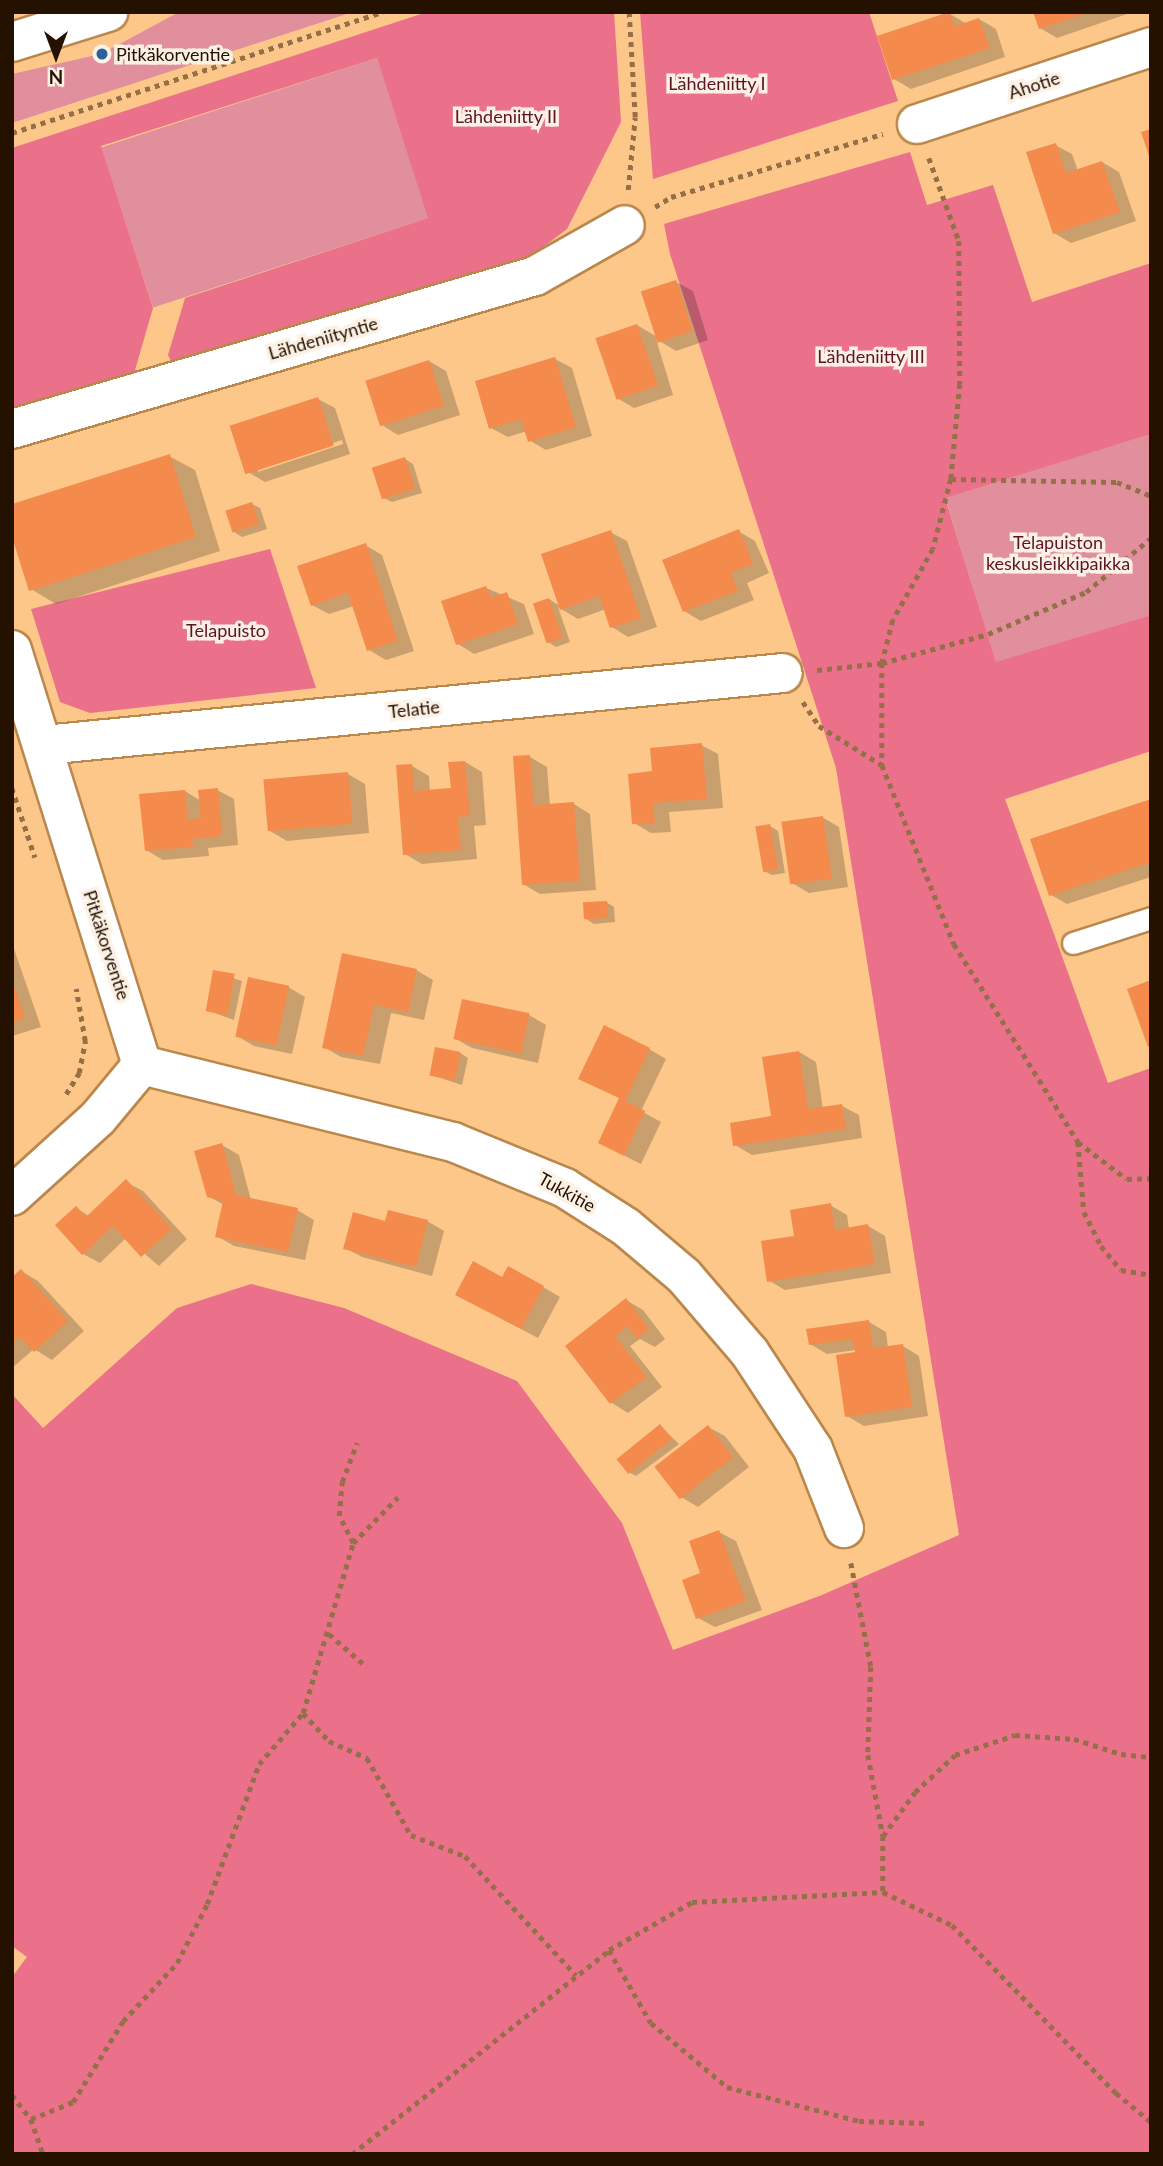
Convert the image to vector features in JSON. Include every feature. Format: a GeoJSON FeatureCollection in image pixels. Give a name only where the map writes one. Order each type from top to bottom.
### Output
{"type":"FeatureCollection","features":[{"type":"Feature","properties":{"kind":"street"},"geometry":{"type":"LineString","coordinates":[[12,42],[108,12]]}},
{"type":"Feature","properties":{"kind":"street","name":"Ahotie"},"geometry":{"type":"LineString","coordinates":[[917,124],[1151,47]]}},
{"type":"Feature","properties":{"kind":"street","name":"Lähdeniityntie"},"geometry":{"type":"LineString","coordinates":[[12,429],[535,276],[625,225]]}},
{"type":"Feature","properties":{"kind":"street","name":"Pitkäkorventie"},"geometry":{"type":"LineString","coordinates":[[12,650],[44,745],[142,1065]]}},
{"type":"Feature","properties":{"kind":"street","name":"Telatie"},"geometry":{"type":"LineString","coordinates":[[44,745],[783,673]]}},
{"type":"Feature","properties":{"kind":"street"},"geometry":{"type":"LineString","coordinates":[[12,1196],[98,1118],[142,1065]]}},
{"type":"Feature","properties":{"kind":"street","name":"Tukkitie"},"geometry":{"type":"LineString","coordinates":[[142,1065],[453,1142],[565,1188],[626,1227],[684,1276],[750,1353],[813,1449],[844,1528]]}},
{"type":"Feature","properties":{"kind":"lane"},"geometry":{"type":"LineString","coordinates":[[1073,943],[1151,918]]}},
{"type":"Feature","properties":{"kind":"path"},"geometry":{"type":"LineString","coordinates":[[12,133],[383,12]]}},
{"type":"Feature","properties":{"kind":"path"},"geometry":{"type":"LineString","coordinates":[[625,225],[635,117],[629,12]]}},
{"type":"Feature","properties":{"kind":"path"},"geometry":{"type":"LineString","coordinates":[[625,225],[671,197],[917,124],[959,242],[960,384],[951,479],[933,549],[893,620],[882,663],[882,765],[954,944],[1079,1142],[1127,1179],[1151,1178]]}},
{"type":"Feature","properties":{"kind":"path"},"geometry":{"type":"LineString","coordinates":[[951,479],[1117,482],[1151,496]]}},
{"type":"Feature","properties":{"kind":"path"},"geometry":{"type":"LineString","coordinates":[[882,765],[819,726],[783,673],[882,663],[988,634],[1086,592],[1151,538]]}},
{"type":"Feature","properties":{"kind":"path"},"geometry":{"type":"LineString","coordinates":[[12,788],[37,864]]}},
{"type":"Feature","properties":{"kind":"path"},"geometry":{"type":"LineString","coordinates":[[57,1104],[79,1073],[85,1041],[72,976]]}},
{"type":"Feature","properties":{"kind":"path"},"geometry":{"type":"LineString","coordinates":[[1079,1142],[1084,1212],[1101,1246],[1121,1270],[1151,1275]]}},
{"type":"Feature","properties":{"kind":"path"},"geometry":{"type":"LineString","coordinates":[[353,1543],[339,1516],[342,1482],[357,1443]]}},
{"type":"Feature","properties":{"kind":"path"},"geometry":{"type":"LineString","coordinates":[[31,2119],[73,2102],[123,2021],[177,1963],[207,1904],[260,1764],[303,1713],[330,1634],[353,1543],[398,1497]]}},
{"type":"Feature","properties":{"kind":"path"},"geometry":{"type":"LineString","coordinates":[[844,1528],[871,1667],[868,1755],[883,1836],[883,1892]]}},
{"type":"Feature","properties":{"kind":"path"},"geometry":{"type":"LineString","coordinates":[[330,1634],[367,1667]]}},
{"type":"Feature","properties":{"kind":"path"},"geometry":{"type":"LineString","coordinates":[[303,1713],[330,1741],[367,1758],[411,1835],[465,1856],[576,1975]]}},
{"type":"Feature","properties":{"kind":"path"},"geometry":{"type":"LineString","coordinates":[[883,1836],[915,1792],[955,1755],[1015,1735],[1074,1739],[1121,1754],[1151,1757]]}},
{"type":"Feature","properties":{"kind":"path"},"geometry":{"type":"LineString","coordinates":[[352,2154],[609,1950],[692,1902],[883,1892],[952,1925],[1116,2093],[1151,2122]]}},
{"type":"Feature","properties":{"kind":"path"},"geometry":{"type":"LineString","coordinates":[[609,1950],[651,2024],[727,2087],[859,2121],[927,2123]]}},
{"type":"Feature","properties":{"kind":"path"},"geometry":{"type":"LineString","coordinates":[[12,2095],[31,2119],[43,2154]]}},
{"type":"Feature","properties":{"kind":"green space"},"geometry":{"type":"Polygon","coordinates":[[[179,12],[353,12],[12,123],[12,74],[101,54],[179,12]]]}},
{"type":"Feature","properties":{"kind":"green space","name":"Lähdeniitty II"},"geometry":{"type":"Polygon","coordinates":[[[427,12],[614,12],[621,122],[567,229],[530,257],[173,365],[168,355],[185,298],[428,218],[377,58],[101,146],[153,308],[133,377],[12,413],[12,148],[427,12]]]}},
{"type":"Feature","properties":{"kind":"green space","name":"Lähdeniitty I"},"geometry":{"type":"Polygon","coordinates":[[[640,12],[869,12],[898,101],[653,179],[640,12]]]}},
{"type":"Feature","properties":{"kind":"green space"},"geometry":{"type":"Polygon","coordinates":[[[377,58],[429,218],[153,307],[101,148],[377,58]]]}},
{"type":"Feature","properties":{"kind":"green space","name":"Lähdeniitty III"},"geometry":{"type":"Polygon","coordinates":[[[910,152],[927,205],[993,185],[1032,302],[1151,263],[1151,434],[945,498],[996,662],[1151,615],[1151,751],[1005,799],[1108,1083],[1151,1068],[1151,2154],[12,2154],[12,1977],[27,1957],[12,1946],[12,1394],[43,1428],[177,1308],[251,1284],[344,1308],[517,1381],[622,1523],[673,1650],[822,1595],[959,1535],[836,768],[670,254],[664,224],[910,152]]]}},
{"type":"Feature","properties":{"kind":"green space","name":"Telapuiston keskusleikkipaikka"},"geometry":{"type":"Polygon","coordinates":[[[1151,434],[1151,615],[996,663],[945,497],[1151,434]]]}},
{"type":"Feature","properties":{"kind":"green space","name":"Telapuisto"},"geometry":{"type":"Polygon","coordinates":[[[270,549],[316,688],[90,713],[60,702],[31,609],[270,549]]]}},
{"type":"Feature","properties":{"kind":"building"},"geometry":{"type":"Polygon","coordinates":[[[949,12],[955,26],[979,18],[990,48],[892,80],[877,36],[949,12]]]}},
{"type":"Feature","properties":{"kind":"building"},"geometry":{"type":"Polygon","coordinates":[[[1033,12],[1088,12],[1088,13],[1039,29],[1033,12]]]}},
{"type":"Feature","properties":{"kind":"building"},"geometry":{"type":"Polygon","coordinates":[[[1151,129],[1151,159],[1150,159],[1141,132],[1151,129]]]}},
{"type":"Feature","properties":{"kind":"building"},"geometry":{"type":"Polygon","coordinates":[[[1056,143],[1066,173],[1102,161],[1120,212],[1053,234],[1026,152],[1056,143]]]}},
{"type":"Feature","properties":{"kind":"building"},"geometry":{"type":"Polygon","coordinates":[[[676,280],[693,331],[657,343],[641,291],[676,280]]]}},
{"type":"Feature","properties":{"kind":"building"},"geometry":{"type":"Polygon","coordinates":[[[637,324],[658,385],[617,400],[595,338],[637,324]]]}},
{"type":"Feature","properties":{"kind":"building"},"geometry":{"type":"Polygon","coordinates":[[[555,357],[576,427],[528,442],[521,419],[489,429],[475,381],[555,357]]]}},
{"type":"Feature","properties":{"kind":"building"},"geometry":{"type":"Polygon","coordinates":[[[429,360],[444,406],[380,426],[365,381],[429,360]]]}},
{"type":"Feature","properties":{"kind":"building"},"geometry":{"type":"Polygon","coordinates":[[[318,397],[334,446],[245,474],[230,426],[318,397]]]}},
{"type":"Feature","properties":{"kind":"building"},"geometry":{"type":"Polygon","coordinates":[[[170,454],[196,537],[29,591],[12,537],[12,504],[170,454]]]}},
{"type":"Feature","properties":{"kind":"building"},"geometry":{"type":"Polygon","coordinates":[[[405,457],[415,488],[382,499],[372,468],[405,457]]]}},
{"type":"Feature","properties":{"kind":"building"},"geometry":{"type":"Polygon","coordinates":[[[252,502],[259,524],[232,533],[225,511],[252,502]]]}},
{"type":"Feature","properties":{"kind":"building"},"geometry":{"type":"Polygon","coordinates":[[[739,529],[753,564],[731,573],[738,591],[683,612],[662,560],[739,529]]]}},
{"type":"Feature","properties":{"kind":"building"},"geometry":{"type":"Polygon","coordinates":[[[611,530],[641,618],[610,628],[599,596],[560,610],[541,554],[611,530]]]}},
{"type":"Feature","properties":{"kind":"building"},"geometry":{"type":"Polygon","coordinates":[[[366,543],[398,641],[367,651],[348,593],[311,606],[297,566],[366,543]]]}},
{"type":"Feature","properties":{"kind":"building"},"geometry":{"type":"Polygon","coordinates":[[[486,586],[491,598],[507,592],[518,624],[456,645],[441,601],[486,586]]]}},
{"type":"Feature","properties":{"kind":"building"},"geometry":{"type":"Polygon","coordinates":[[[549,598],[563,638],[547,643],[533,604],[549,598]]]}},
{"type":"Feature","properties":{"kind":"building"},"geometry":{"type":"Polygon","coordinates":[[[702,743],[707,799],[653,803],[655,823],[632,824],[628,774],[652,771],[650,748],[702,743]]]}},
{"type":"Feature","properties":{"kind":"building"},"geometry":{"type":"Polygon","coordinates":[[[530,755],[534,805],[574,802],[580,881],[522,885],[513,756],[530,755]]]}},
{"type":"Feature","properties":{"kind":"building"},"geometry":{"type":"Polygon","coordinates":[[[465,761],[470,816],[458,817],[461,850],[403,855],[396,765],[412,764],[414,791],[451,788],[448,762],[465,761]]]}},
{"type":"Feature","properties":{"kind":"building"},"geometry":{"type":"Polygon","coordinates":[[[348,772],[353,824],[268,831],[263,779],[348,772]]]}},
{"type":"Feature","properties":{"kind":"building"},"geometry":{"type":"Polygon","coordinates":[[[218,788],[222,836],[192,839],[193,847],[145,851],[139,794],[185,790],[188,819],[201,818],[198,790],[218,788]]]}},
{"type":"Feature","properties":{"kind":"building"},"geometry":{"type":"Polygon","coordinates":[[[1151,799],[1151,862],[1049,896],[1030,839],[1151,799]]]}},
{"type":"Feature","properties":{"kind":"building"},"geometry":{"type":"Polygon","coordinates":[[[823,816],[832,878],[790,884],[781,822],[823,816]]]}},
{"type":"Feature","properties":{"kind":"building"},"geometry":{"type":"Polygon","coordinates":[[[770,824],[778,869],[763,872],[755,827],[770,824]]]}},
{"type":"Feature","properties":{"kind":"building"},"geometry":{"type":"Polygon","coordinates":[[[607,901],[608,918],[584,919],[583,902],[607,901]]]}},
{"type":"Feature","properties":{"kind":"building"},"geometry":{"type":"Polygon","coordinates":[[[342,953],[417,969],[408,1012],[374,1005],[363,1056],[322,1048],[342,953]]]}},
{"type":"Feature","properties":{"kind":"building"},"geometry":{"type":"Polygon","coordinates":[[[213,970],[235,974],[227,1015],[206,1011],[213,970]]]}},
{"type":"Feature","properties":{"kind":"building"},"geometry":{"type":"Polygon","coordinates":[[[248,977],[289,986],[276,1045],[235,1037],[248,977]]]}},
{"type":"Feature","properties":{"kind":"building"},"geometry":{"type":"Polygon","coordinates":[[[12,980],[25,1018],[12,1022],[12,980]]]}},
{"type":"Feature","properties":{"kind":"building"},"geometry":{"type":"Polygon","coordinates":[[[1151,980],[1151,1046],[1148,1047],[1127,989],[1151,980]]]}},
{"type":"Feature","properties":{"kind":"building"},"geometry":{"type":"Polygon","coordinates":[[[462,999],[529,1013],[521,1053],[453,1039],[462,999]]]}},
{"type":"Feature","properties":{"kind":"building"},"geometry":{"type":"Polygon","coordinates":[[[604,1025],[650,1048],[625,1101],[645,1111],[624,1156],[598,1143],[619,1098],[578,1079],[604,1025]]]}},
{"type":"Feature","properties":{"kind":"building"},"geometry":{"type":"Polygon","coordinates":[[[435,1047],[461,1052],[455,1080],[429,1075],[435,1047]]]}},
{"type":"Feature","properties":{"kind":"building"},"geometry":{"type":"Polygon","coordinates":[[[799,1051],[808,1109],[842,1104],[846,1129],[733,1146],[730,1123],[771,1116],[762,1057],[799,1051]]]}},
{"type":"Feature","properties":{"kind":"building"},"geometry":{"type":"Polygon","coordinates":[[[222,1143],[236,1195],[298,1208],[288,1252],[215,1237],[223,1201],[207,1197],[194,1151],[222,1143]]]}},
{"type":"Feature","properties":{"kind":"building"},"geometry":{"type":"Polygon","coordinates":[[[126,1179],[172,1229],[141,1257],[113,1226],[82,1255],[55,1225],[76,1206],[86,1217],[126,1179]]]}},
{"type":"Feature","properties":{"kind":"building"},"geometry":{"type":"Polygon","coordinates":[[[831,1203],[835,1230],[868,1224],[875,1264],[767,1282],[761,1241],[794,1236],[790,1210],[831,1203]]]}},
{"type":"Feature","properties":{"kind":"building"},"geometry":{"type":"Polygon","coordinates":[[[388,1210],[428,1220],[416,1267],[343,1249],[353,1212],[385,1221],[388,1210]]]}},
{"type":"Feature","properties":{"kind":"building"},"geometry":{"type":"Polygon","coordinates":[[[473,1261],[502,1277],[508,1266],[544,1286],[521,1329],[455,1295],[473,1261]]]}},
{"type":"Feature","properties":{"kind":"building"},"geometry":{"type":"Polygon","coordinates":[[[21,1269],[68,1321],[34,1352],[20,1337],[12,1344],[12,1277],[21,1269]]]}},
{"type":"Feature","properties":{"kind":"building"},"geometry":{"type":"Polygon","coordinates":[[[626,1298],[649,1329],[637,1339],[627,1326],[615,1336],[647,1377],[610,1404],[565,1346],[626,1298]]]}},
{"type":"Feature","properties":{"kind":"building"},"geometry":{"type":"Polygon","coordinates":[[[869,1320],[873,1348],[903,1344],[912,1407],[845,1417],[836,1355],[855,1352],[853,1339],[809,1345],[806,1329],[869,1320]]]}},
{"type":"Feature","properties":{"kind":"building"},"geometry":{"type":"Polygon","coordinates":[[[660,1424],[672,1439],[628,1474],[616,1459],[660,1424]]]}},
{"type":"Feature","properties":{"kind":"building"},"geometry":{"type":"Polygon","coordinates":[[[708,1425],[733,1457],[680,1499],[654,1467],[708,1425]]]}},
{"type":"Feature","properties":{"kind":"building"},"geometry":{"type":"Polygon","coordinates":[[[719,1530],[746,1601],[696,1619],[682,1580],[700,1573],[689,1541],[719,1530]]]}},
{"type":"Feature","properties":{"kind":"place","name":"Pitkäkorventie"},"geometry":{"type":"Point","coordinates":[102,54]}}]}
